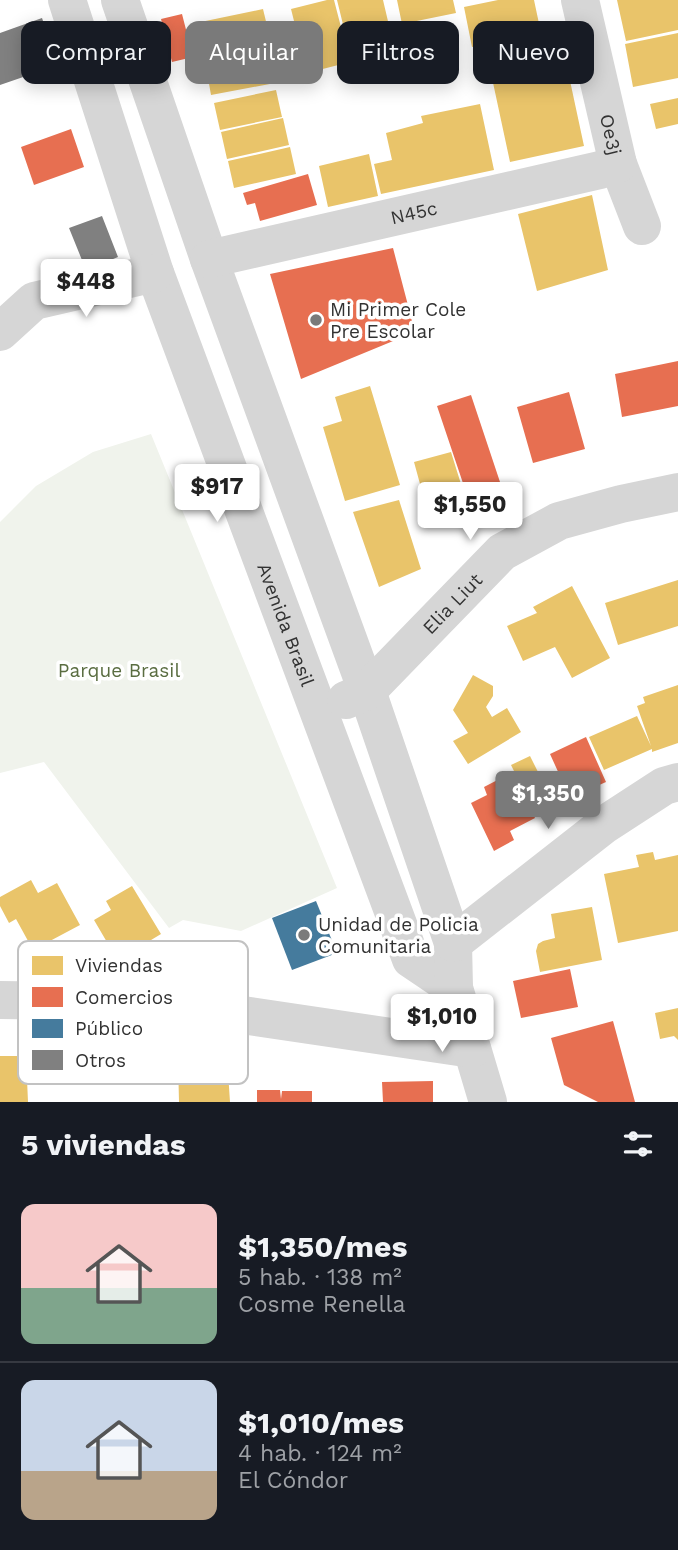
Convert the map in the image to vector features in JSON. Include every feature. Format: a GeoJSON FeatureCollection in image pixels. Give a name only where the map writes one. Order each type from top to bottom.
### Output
{"type":"FeatureCollection","features":[{"type":"Feature","properties":{"kind":"street","name":"Avenida Brasil"},"geometry":{"type":"LineString","coordinates":[[67,0],[155,273],[411,959],[454,988]]}},
{"type":"Feature","properties":{"kind":"street","name":"Oe3j"},"geometry":{"type":"LineString","coordinates":[[580,0],[618,164],[642,226]]}},
{"type":"Feature","properties":{"kind":"street"},"geometry":{"type":"LineString","coordinates":[[130,2],[209,259],[366,691],[453,943],[454,988],[488,1102]]}},
{"type":"Feature","properties":{"kind":"street","name":"N45c"},"geometry":{"type":"LineString","coordinates":[[209,259],[618,164]]}},
{"type":"Feature","properties":{"kind":"street"},"geometry":{"type":"LineString","coordinates":[[0,332],[34,301],[155,273]]}},
{"type":"Feature","properties":{"kind":"street","name":"Elia Liut"},"geometry":{"type":"LineString","coordinates":[[318,712],[366,691],[502,552],[559,521],[678,492]]}},
{"type":"Feature","properties":{"kind":"street"},"geometry":{"type":"LineString","coordinates":[[453,943],[604,824],[664,786],[678,782]]}},
{"type":"Feature","properties":{"kind":"street"},"geometry":{"type":"LineString","coordinates":[[0,1000],[18,1000]]}},
{"type":"Feature","properties":{"kind":"street"},"geometry":{"type":"LineString","coordinates":[[248,1016],[472,1049]]}},
{"type":"Feature","properties":{"kind":"green space","name":"Parque Brasil"},"geometry":{"type":"Polygon","coordinates":[[[151,434],[337,888],[241,931],[183,920],[169,928],[44,762],[0,773],[0,522],[36,486],[93,452],[151,434]]]}},
{"type":"Feature","properties":{"kind":"building: Viviendas"},"geometry":{"type":"Polygon","coordinates":[[[334,0],[339,21],[337,21],[337,65],[323,69],[323,21],[294,21],[291,9],[334,0]]]}},
{"type":"Feature","properties":{"kind":"building: Viviendas"},"geometry":{"type":"Polygon","coordinates":[[[337,0],[383,0],[388,21],[342,21],[337,0]]]}},
{"type":"Feature","properties":{"kind":"building: Viviendas"},"geometry":{"type":"Polygon","coordinates":[[[397,0],[453,0],[456,13],[417,21],[401,21],[397,0]]]}},
{"type":"Feature","properties":{"kind":"building: Viviendas"},"geometry":{"type":"Polygon","coordinates":[[[498,0],[534,0],[538,21],[473,21],[472,47],[464,7],[498,0]]]}},
{"type":"Feature","properties":{"kind":"building: Viviendas"},"geometry":{"type":"Polygon","coordinates":[[[617,0],[678,0],[678,30],[626,41],[617,0]]]}},
{"type":"Feature","properties":{"kind":"building: Viviendas"},"geometry":{"type":"Polygon","coordinates":[[[263,9],[266,21],[205,21],[263,9]]]}},
{"type":"Feature","properties":{"kind":"building: Viviendas"},"geometry":{"type":"Polygon","coordinates":[[[678,33],[678,78],[633,87],[625,44],[678,33]]]}},
{"type":"Feature","properties":{"kind":"building: Viviendas"},"geometry":{"type":"Polygon","coordinates":[[[209,84],[270,84],[211,95],[209,84]]]}},
{"type":"Feature","properties":{"kind":"building: Viviendas"},"geometry":{"type":"Polygon","coordinates":[[[493,84],[571,84],[584,146],[510,162],[493,84]]]}},
{"type":"Feature","properties":{"kind":"building: Viviendas"},"geometry":{"type":"Polygon","coordinates":[[[276,90],[282,117],[220,130],[214,103],[276,90]]]}},
{"type":"Feature","properties":{"kind":"building: Viviendas"},"geometry":{"type":"Polygon","coordinates":[[[678,98],[678,124],[656,129],[650,104],[678,98]]]}},
{"type":"Feature","properties":{"kind":"building: Viviendas"},"geometry":{"type":"Polygon","coordinates":[[[480,104],[494,170],[381,194],[374,164],[392,160],[386,133],[423,123],[421,116],[480,104]]]}},
{"type":"Feature","properties":{"kind":"building: Viviendas"},"geometry":{"type":"Polygon","coordinates":[[[283,118],[289,145],[227,159],[221,132],[283,118]]]}},
{"type":"Feature","properties":{"kind":"building: Viviendas"},"geometry":{"type":"Polygon","coordinates":[[[290,147],[296,174],[234,188],[228,161],[290,147]]]}},
{"type":"Feature","properties":{"kind":"building: Viviendas"},"geometry":{"type":"Polygon","coordinates":[[[369,154],[378,196],[328,207],[319,166],[369,154]]]}},
{"type":"Feature","properties":{"kind":"building: Viviendas"},"geometry":{"type":"Polygon","coordinates":[[[592,195],[608,270],[537,291],[518,214],[592,195]]]}},
{"type":"Feature","properties":{"kind":"building: Viviendas"},"geometry":{"type":"Polygon","coordinates":[[[370,386],[400,485],[345,501],[323,427],[342,421],[335,397],[370,386]]]}},
{"type":"Feature","properties":{"kind":"building: Viviendas"},"geometry":{"type":"Polygon","coordinates":[[[451,452],[470,513],[431,524],[414,462],[451,452]]]}},
{"type":"Feature","properties":{"kind":"building: Viviendas"},"geometry":{"type":"Polygon","coordinates":[[[399,500],[421,569],[379,587],[353,512],[399,500]]]}},
{"type":"Feature","properties":{"kind":"building: Viviendas"},"geometry":{"type":"Polygon","coordinates":[[[678,580],[678,626],[618,645],[605,603],[678,580]]]}},
{"type":"Feature","properties":{"kind":"building: Viviendas"},"geometry":{"type":"Polygon","coordinates":[[[572,586],[610,658],[572,678],[555,647],[523,661],[507,626],[537,613],[533,607],[572,586]]]}},
{"type":"Feature","properties":{"kind":"building: Viviendas"},"geometry":{"type":"Polygon","coordinates":[[[473,675],[493,686],[493,696],[486,707],[492,717],[507,708],[521,732],[468,764],[453,741],[468,733],[453,710],[473,675]]]}},
{"type":"Feature","properties":{"kind":"building: Viviendas"},"geometry":{"type":"Polygon","coordinates":[[[678,685],[678,743],[652,752],[652,749],[604,770],[589,737],[637,716],[651,746],[637,706],[645,703],[643,697],[678,685]]]}},
{"type":"Feature","properties":{"kind":"building: Viviendas"},"geometry":{"type":"Polygon","coordinates":[[[530,756],[555,806],[536,815],[511,765],[530,756]]]}},
{"type":"Feature","properties":{"kind":"building: Viviendas"},"geometry":{"type":"Polygon","coordinates":[[[653,852],[655,860],[678,855],[678,931],[618,943],[604,874],[639,867],[636,855],[653,852]]]}},
{"type":"Feature","properties":{"kind":"building: Viviendas"},"geometry":{"type":"Polygon","coordinates":[[[31,880],[38,893],[57,883],[80,925],[50,941],[28,941],[16,919],[9,923],[0,906],[0,897],[31,880]]]}},
{"type":"Feature","properties":{"kind":"building: Viviendas"},"geometry":{"type":"Polygon","coordinates":[[[132,886],[161,934],[149,941],[106,941],[94,920],[111,910],[106,901],[132,886]]]}},
{"type":"Feature","properties":{"kind":"building: Viviendas"},"geometry":{"type":"Polygon","coordinates":[[[592,907],[602,960],[540,972],[536,951],[538,944],[555,938],[551,914],[592,907]]]}},
{"type":"Feature","properties":{"kind":"building: Viviendas"},"geometry":{"type":"Polygon","coordinates":[[[678,1008],[678,1040],[674,1036],[660,1039],[655,1013],[678,1008]]]}},
{"type":"Feature","properties":{"kind":"building: Viviendas"},"geometry":{"type":"Polygon","coordinates":[[[0,1056],[18,1056],[18,1084],[27,1084],[28,1102],[0,1102],[0,1056]]]}},
{"type":"Feature","properties":{"kind":"building: Viviendas"},"geometry":{"type":"Polygon","coordinates":[[[179,1084],[229,1084],[230,1102],[179,1102],[179,1084]]]}},
{"type":"Feature","properties":{"kind":"building: Comercios"},"geometry":{"type":"Polygon","coordinates":[[[182,14],[185,26],[185,59],[172,62],[171,21],[161,19],[182,14]]]}},
{"type":"Feature","properties":{"kind":"building: Comercios"},"geometry":{"type":"Polygon","coordinates":[[[71,129],[84,167],[34,185],[21,147],[71,129]]]}},
{"type":"Feature","properties":{"kind":"building: Comercios"},"geometry":{"type":"Polygon","coordinates":[[[308,174],[317,205],[260,221],[255,203],[247,205],[243,193],[308,174]]]}},
{"type":"Feature","properties":{"kind":"building: Comercios"},"geometry":{"type":"Polygon","coordinates":[[[393,248],[415,332],[301,379],[270,274],[393,248]]]}},
{"type":"Feature","properties":{"kind":"building: Comercios"},"geometry":{"type":"Polygon","coordinates":[[[678,361],[678,406],[622,417],[615,374],[678,361]]]}},
{"type":"Feature","properties":{"kind":"building: Comercios"},"geometry":{"type":"Polygon","coordinates":[[[569,392],[585,449],[533,463],[517,407],[569,392]]]}},
{"type":"Feature","properties":{"kind":"building: Comercios"},"geometry":{"type":"Polygon","coordinates":[[[471,395],[504,494],[486,509],[484,501],[470,504],[437,406],[471,395]]]}},
{"type":"Feature","properties":{"kind":"building: Comercios"},"geometry":{"type":"Polygon","coordinates":[[[586,737],[606,782],[570,798],[550,754],[586,737]]]}},
{"type":"Feature","properties":{"kind":"building: Comercios"},"geometry":{"type":"Polygon","coordinates":[[[513,772],[535,818],[510,831],[514,840],[494,851],[471,803],[487,795],[484,787],[513,772]]]}},
{"type":"Feature","properties":{"kind":"building: Comercios"},"geometry":{"type":"Polygon","coordinates":[[[570,969],[578,1007],[521,1018],[513,981],[570,969]]]}},
{"type":"Feature","properties":{"kind":"building: Comercios"},"geometry":{"type":"Polygon","coordinates":[[[613,1021],[635,1102],[598,1102],[564,1085],[551,1038],[613,1021]]]}},
{"type":"Feature","properties":{"kind":"building: Comercios"},"geometry":{"type":"Polygon","coordinates":[[[433,1081],[433,1102],[383,1102],[382,1082],[433,1081]]]}},
{"type":"Feature","properties":{"kind":"building: Comercios"},"geometry":{"type":"Polygon","coordinates":[[[257,1090],[280,1090],[281,1099],[282,1091],[312,1091],[312,1102],[257,1102],[257,1090]]]}},
{"type":"Feature","properties":{"kind":"building: Público","name":"Unidad de Policia Comunitaria"},"geometry":{"type":"Polygon","coordinates":[[[316,901],[337,953],[292,970],[272,918],[316,901]]]}},
{"type":"Feature","properties":{"kind":"building: Otros"},"geometry":{"type":"Polygon","coordinates":[[[21,26],[21,78],[0,85],[0,33],[21,26]]]}},
{"type":"Feature","properties":{"kind":"building: Otros"},"geometry":{"type":"Polygon","coordinates":[[[102,216],[118,257],[86,270],[69,228],[102,216]]]}},
{"type":"Feature","properties":{"kind":"place","name":"Mi Primer Cole Pre Escolar"},"geometry":{"type":"Point","coordinates":[316,320]}},
{"type":"Feature","properties":{"kind":"place","name":"Unidad de Policia Comunitaria"},"geometry":{"type":"Point","coordinates":[304,935]}}]}
